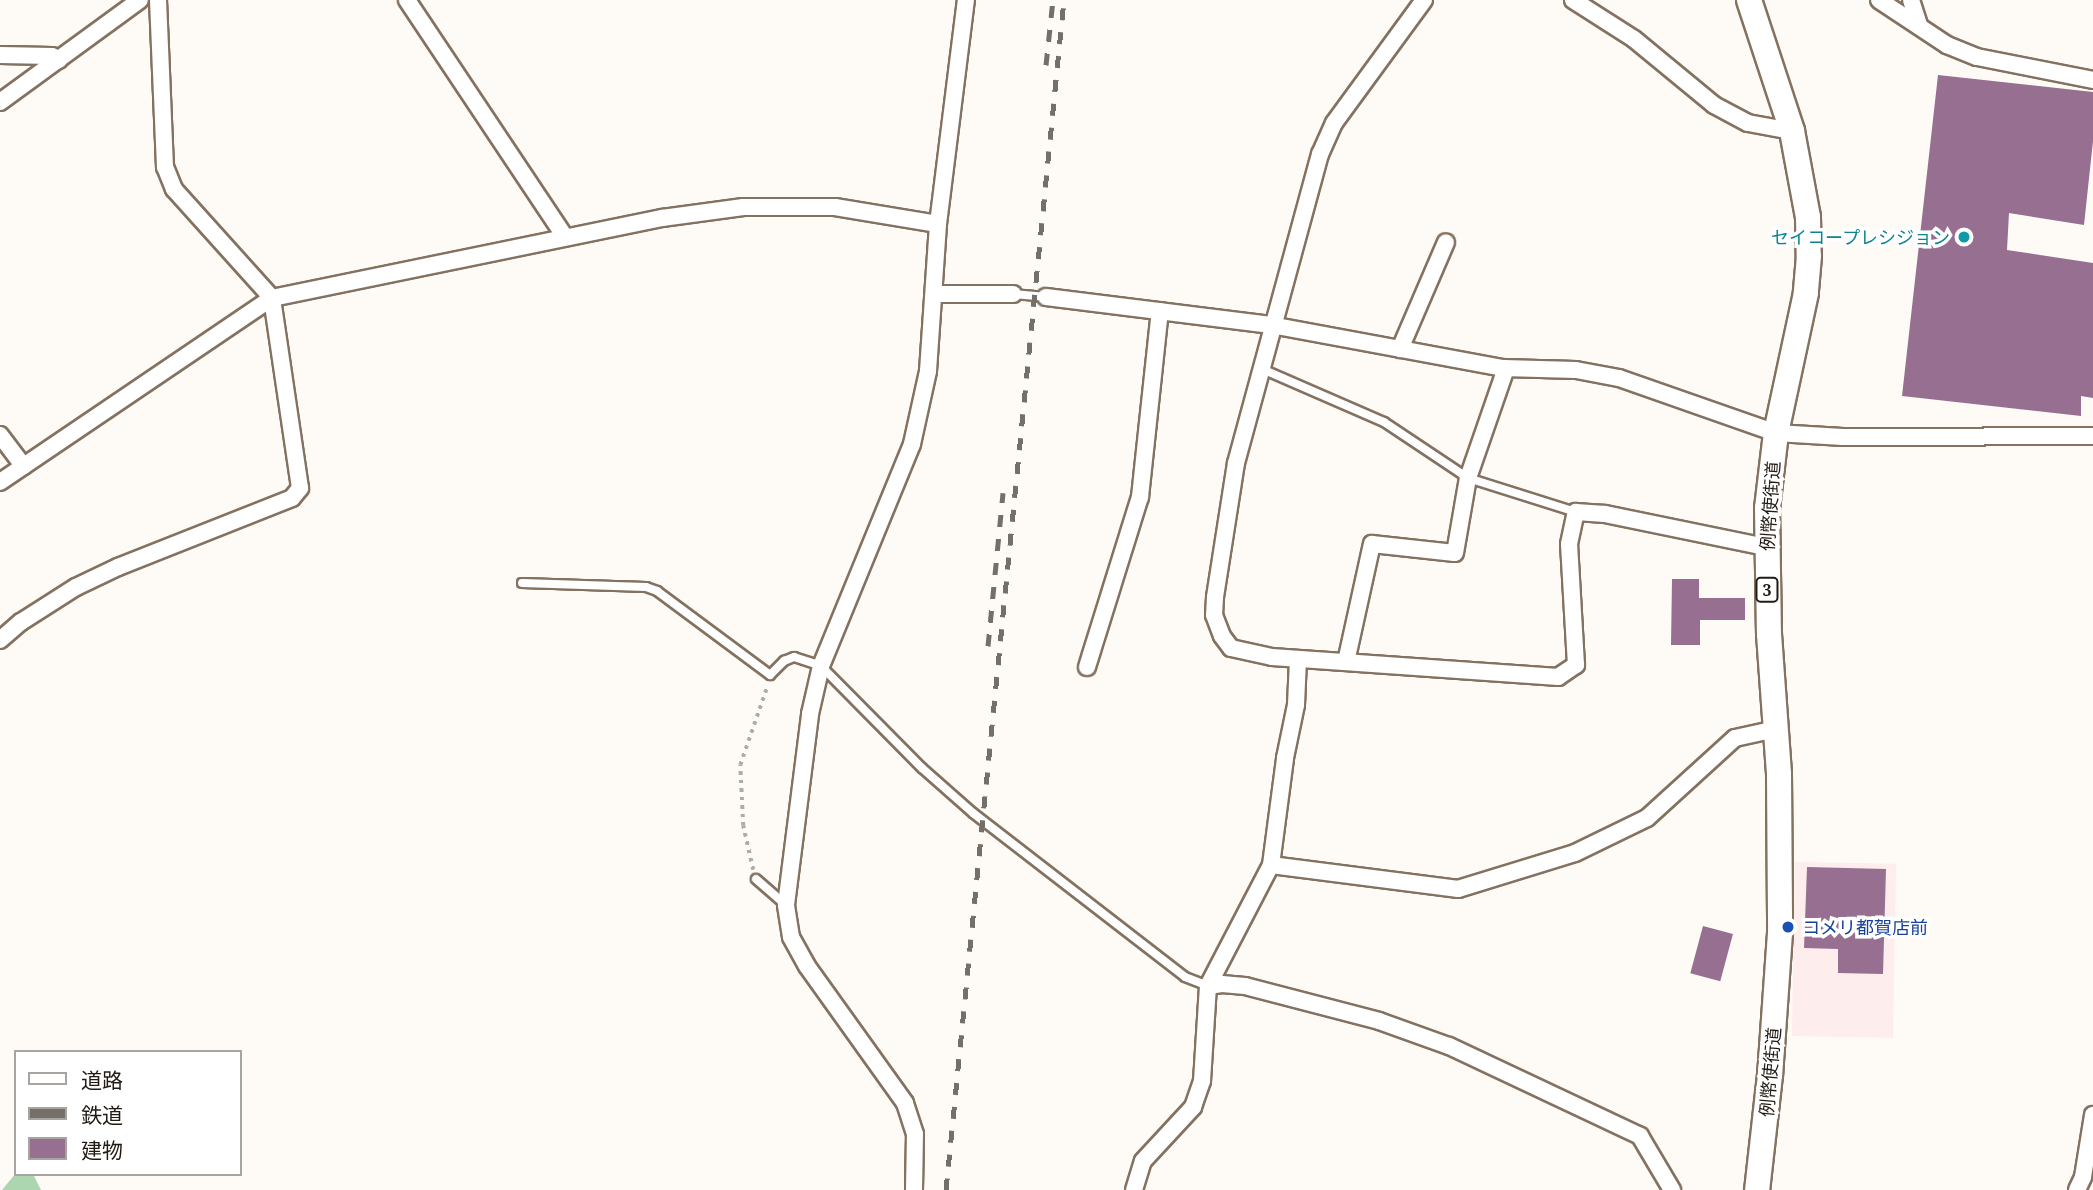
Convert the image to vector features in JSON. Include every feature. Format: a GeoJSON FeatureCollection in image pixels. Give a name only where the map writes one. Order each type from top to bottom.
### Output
{"type":"FeatureCollection","features":[{"type":"Feature","properties":{"kind":"main road","name":"例幣使街道"},"geometry":{"type":"LineString","coordinates":[[1749,0],[1792,131],[1808,217],[1809,256],[1800,330],[1776,433],[1767,508],[1766,547],[1776,729],[1780,933],[1770,1075],[1757,1190]]}},
{"type":"Feature","properties":{"kind":"street"},"geometry":{"type":"LineString","coordinates":[[0,102],[140,0]]}},
{"type":"Feature","properties":{"kind":"street"},"geometry":{"type":"LineString","coordinates":[[0,640],[21,622],[76,587],[118,567],[292,498],[300,488],[272,298],[174,189],[166,167],[158,0]]}},
{"type":"Feature","properties":{"kind":"street"},"geometry":{"type":"LineString","coordinates":[[407,0],[565,237]]}},
{"type":"Feature","properties":{"kind":"street"},"geometry":{"type":"LineString","coordinates":[[914,1190],[915,1134],[905,1102],[807,966],[791,937],[786,905],[810,714],[821,666],[912,444],[928,371],[938,224],[966,0]]}},
{"type":"Feature","properties":{"kind":"street"},"geometry":{"type":"LineString","coordinates":[[1424,0],[1334,123],[1316,166],[1270,325],[1236,463],[1214,615],[1231,648],[1298,659],[1558,677],[1576,665],[1569,544],[1576,512],[1605,514],[1766,547]]}},
{"type":"Feature","properties":{"kind":"street"},"geometry":{"type":"LineString","coordinates":[[1573,0],[1634,39],[1714,105],[1748,123],[1792,131]]}},
{"type":"Feature","properties":{"kind":"street"},"geometry":{"type":"LineString","coordinates":[[1879,0],[1947,45],[1977,57],[2093,80]]}},
{"type":"Feature","properties":{"kind":"street"},"geometry":{"type":"LineString","coordinates":[[1911,0],[1920,27]]}},
{"type":"Feature","properties":{"kind":"street"},"geometry":{"type":"LineString","coordinates":[[0,55],[52,56],[60,60]]}},
{"type":"Feature","properties":{"kind":"street"},"geometry":{"type":"LineString","coordinates":[[0,482],[272,298],[662,218],[743,207],[835,207],[938,224]]}},
{"type":"Feature","properties":{"kind":"street"},"geometry":{"type":"LineString","coordinates":[[1400,349],[1446,242]]}},
{"type":"Feature","properties":{"kind":"street"},"geometry":{"type":"LineString","coordinates":[[934,294],[1013,293]]}},
{"type":"Feature","properties":{"kind":"street"},"geometry":{"type":"LineString","coordinates":[[1046,296],[1270,325],[1506,368],[1576,370],[1619,378],[1776,433],[1843,437],[2093,436]]}},
{"type":"Feature","properties":{"kind":"street"},"geometry":{"type":"LineString","coordinates":[[1087,667],[1140,497],[1160,312]]}},
{"type":"Feature","properties":{"kind":"street"},"geometry":{"type":"LineString","coordinates":[[1346,663],[1372,544],[1455,553],[1468,478],[1506,368]]}},
{"type":"Feature","properties":{"kind":"street"},"geometry":{"type":"LineString","coordinates":[[0,435],[23,466]]}},
{"type":"Feature","properties":{"kind":"street"},"geometry":{"type":"LineString","coordinates":[[1134,1190],[1143,1160],[1187,1115],[1197,1096],[1203,1067],[1208,986],[1270,865],[1296,705],[1298,659]]}},
{"type":"Feature","properties":{"kind":"street"},"geometry":{"type":"LineString","coordinates":[[1270,865],[1458,889],[1575,853],[1647,818],[1735,738],[1776,729]]}},
{"type":"Feature","properties":{"kind":"street"},"geometry":{"type":"LineString","coordinates":[[1208,986],[1245,986],[1379,1021],[1450,1046],[1640,1136],[1672,1190]]}},
{"type":"Feature","properties":{"kind":"street"},"geometry":{"type":"LineString","coordinates":[[2077,1190],[2083,1177],[2093,1115]]}},
{"type":"Feature","properties":{"kind":"lane"},"geometry":{"type":"LineString","coordinates":[[1013,293],[1046,296]]}},
{"type":"Feature","properties":{"kind":"lane"},"geometry":{"type":"LineString","coordinates":[[1259,368],[1384,422],[1468,478],[1576,512]]}},
{"type":"Feature","properties":{"kind":"lane"},"geometry":{"type":"LineString","coordinates":[[522,583],[646,587],[657,591],[770,675],[784,661],[794,656],[821,666],[922,768],[973,813],[1185,977],[1208,986]]}},
{"type":"Feature","properties":{"kind":"lane"},"geometry":{"type":"LineString","coordinates":[[755,879],[786,905]]}},
{"type":"Feature","properties":{"kind":"path"},"geometry":{"type":"LineString","coordinates":[[755,879],[743,827],[740,765],[770,675]]}},
{"type":"Feature","properties":{"kind":"shaded area"},"geometry":{"type":"Polygon","coordinates":[[[1795,862],[1896,864],[1893,1038],[1792,1036],[1795,862]]]}},
{"type":"Feature","properties":{"kind":"green space"},"geometry":{"type":"Polygon","coordinates":[[[14,1175],[34,1176],[41,1190],[2,1190],[14,1175]]]}},
{"type":"Feature","properties":{"kind":"building","name":"セイコープレシジョン"},"geometry":{"type":"Polygon","coordinates":[[[1938,75],[2093,92],[2093,141],[2084,225],[2009,213],[2007,250],[2093,263],[2093,398],[2081,396],[2081,416],[1902,396],[1938,75]]]}},
{"type":"Feature","properties":{"kind":"building"},"geometry":{"type":"Polygon","coordinates":[[[1672,579],[1699,579],[1699,598],[1745,598],[1745,620],[1700,620],[1700,645],[1671,645],[1672,579]]]}},
{"type":"Feature","properties":{"kind":"building"},"geometry":{"type":"Polygon","coordinates":[[[1807,867],[1886,869],[1883,974],[1838,973],[1838,949],[1804,948],[1807,867]]]}},
{"type":"Feature","properties":{"kind":"building"},"geometry":{"type":"Polygon","coordinates":[[[1703,926],[1733,934],[1720,981],[1690,973],[1703,926]]]}},
{"type":"Feature","properties":{"kind":"railway"},"geometry":{"type":"LineString","coordinates":[[1046,65],[1053,0]]}},
{"type":"Feature","properties":{"kind":"railway"},"geometry":{"type":"LineString","coordinates":[[946,1190],[1064,0]]}},
{"type":"Feature","properties":{"kind":"railway"},"geometry":{"type":"LineString","coordinates":[[988,646],[1003,493]]}},
{"type":"Feature","properties":{"kind":"place","name":"セイコープレシジョン"},"geometry":{"type":"Point","coordinates":[1964,237]}},
{"type":"Feature","properties":{"kind":"place","name":"コメリ都賀店前"},"geometry":{"type":"Point","coordinates":[1788,927]}}]}
